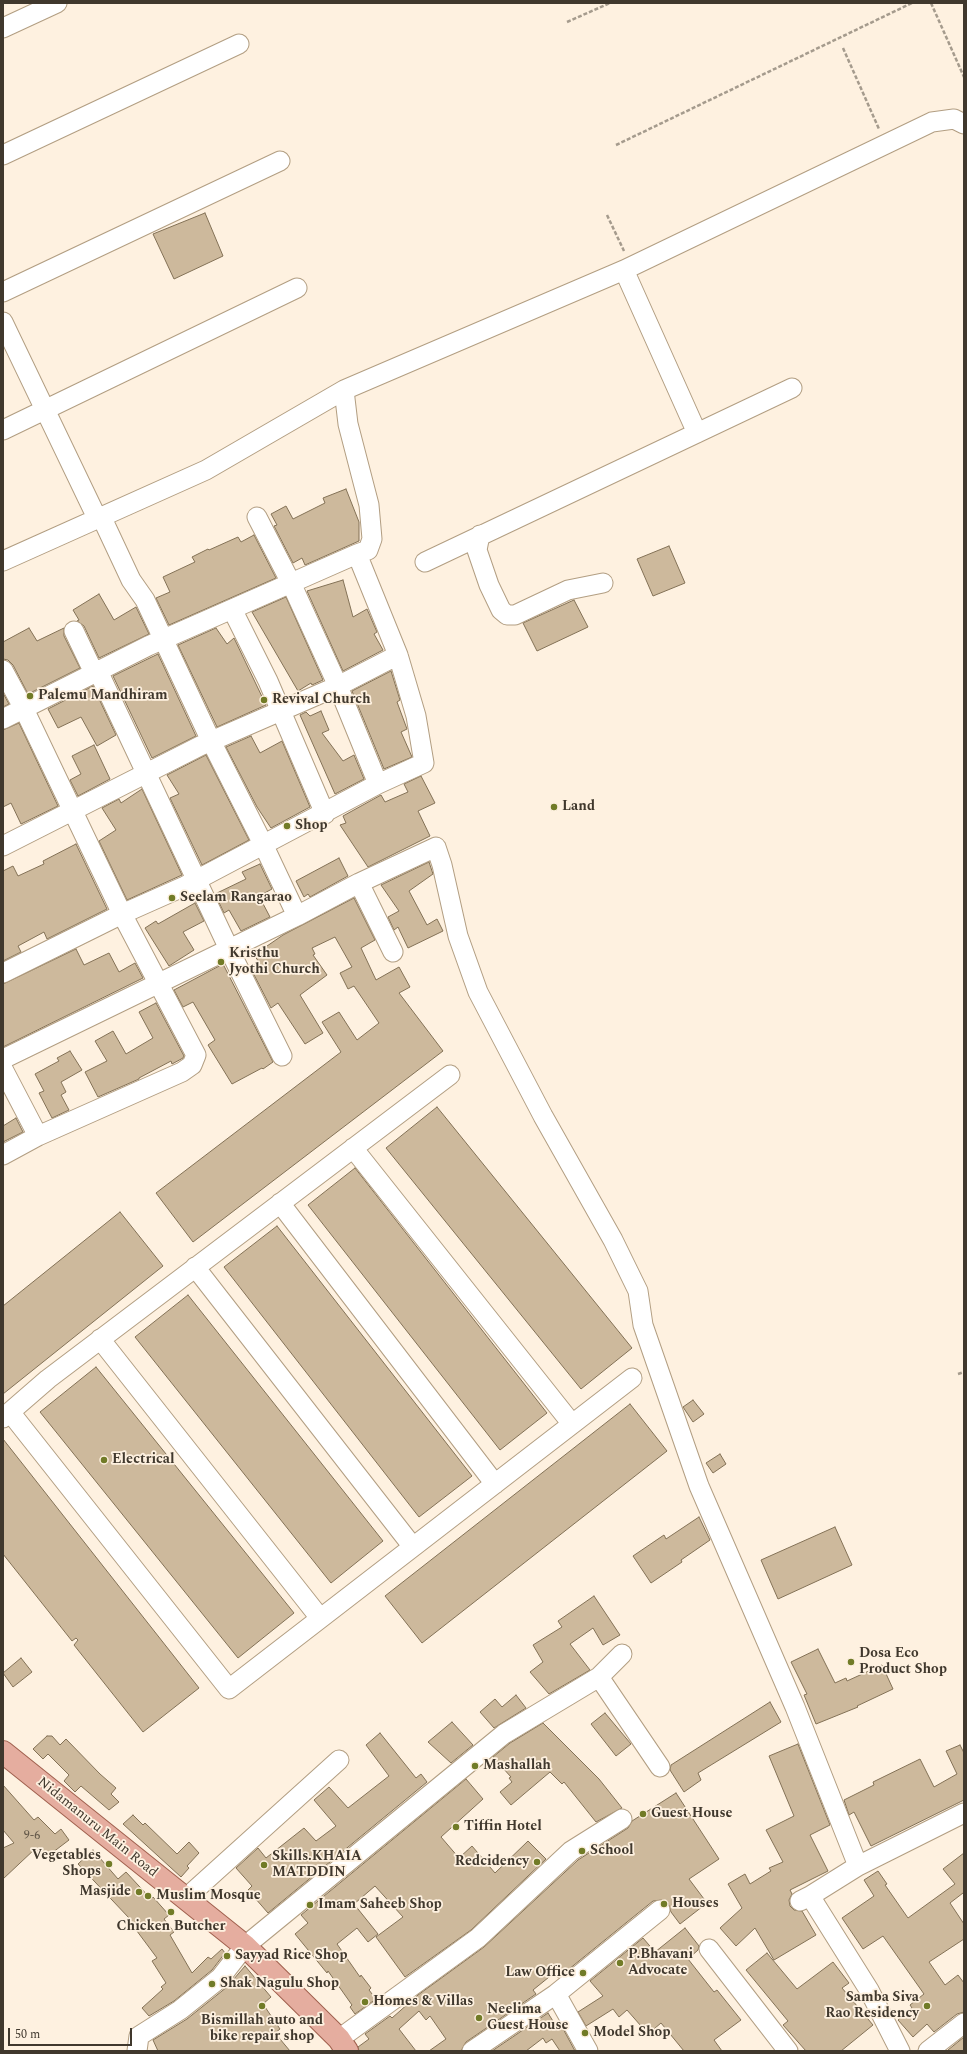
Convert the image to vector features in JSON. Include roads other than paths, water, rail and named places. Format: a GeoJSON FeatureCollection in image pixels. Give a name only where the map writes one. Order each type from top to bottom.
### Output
{"type":"FeatureCollection","features":[{"type":"Feature","properties":{"kind":"main road","name":"Nidamanuru Main Road"},"geometry":{"type":"LineString","coordinates":[[3,1752],[245,1946],[343,2045]]}},
{"type":"Feature","properties":{"kind":"street"},"geometry":{"type":"LineString","coordinates":[[3,28],[57,3]]}},
{"type":"Feature","properties":{"kind":"street"},"geometry":{"type":"LineString","coordinates":[[3,155],[239,44]]}},
{"type":"Feature","properties":{"kind":"street"},"geometry":{"type":"LineString","coordinates":[[3,561],[206,470],[344,390],[628,268],[932,122],[954,118],[964,124]]}},
{"type":"Feature","properties":{"kind":"street"},"geometry":{"type":"LineString","coordinates":[[3,292],[280,161]]}},
{"type":"Feature","properties":{"kind":"street"},"geometry":{"type":"LineString","coordinates":[[628,268],[697,433]]}},
{"type":"Feature","properties":{"kind":"street"},"geometry":{"type":"LineString","coordinates":[[3,430],[297,288]]}},
{"type":"Feature","properties":{"kind":"street"},"geometry":{"type":"LineString","coordinates":[[3,322],[44,410],[130,580],[145,600],[162,640],[173,657],[211,741],[263,844],[297,916]]}},
{"type":"Feature","properties":{"kind":"street"},"geometry":{"type":"LineString","coordinates":[[424,562],[792,388]]}},
{"type":"Feature","properties":{"kind":"street"},"geometry":{"type":"LineString","coordinates":[[3,719],[162,640],[368,550],[372,539],[369,505],[348,424],[344,390]]}},
{"type":"Feature","properties":{"kind":"street"},"geometry":{"type":"LineString","coordinates":[[257,517],[291,584],[338,686],[378,784]]}},
{"type":"Feature","properties":{"kind":"street"},"geometry":{"type":"LineString","coordinates":[[480,535],[477,550],[489,585],[501,610],[507,615],[515,615],[568,590],[603,583]]}},
{"type":"Feature","properties":{"kind":"street"},"geometry":{"type":"LineString","coordinates":[[3,973],[122,914],[185,886],[195,879],[324,814],[378,784],[424,763],[416,716],[398,656],[358,554]]}},
{"type":"Feature","properties":{"kind":"street"},"geometry":{"type":"LineString","coordinates":[[232,609],[280,711],[324,814]]}},
{"type":"Feature","properties":{"kind":"street"},"geometry":{"type":"LineString","coordinates":[[74,631],[96,672],[146,774],[228,949],[282,1056]]}},
{"type":"Feature","properties":{"kind":"street"},"geometry":{"type":"LineString","coordinates":[[3,846],[211,741],[338,686],[398,656]]}},
{"type":"Feature","properties":{"kind":"street"},"geometry":{"type":"LineString","coordinates":[[3,670],[24,709],[122,914],[196,1055],[192,1066],[182,1072],[38,1136],[3,1155]]}},
{"type":"Feature","properties":{"kind":"street"},"geometry":{"type":"LineString","coordinates":[[3,1059],[297,916],[359,882],[436,847],[442,864],[458,936],[478,992],[543,1116],[613,1240],[638,1291],[643,1325],[699,1486],[795,1707],[858,1866]]}},
{"type":"Feature","properties":{"kind":"street"},"geometry":{"type":"LineString","coordinates":[[359,882],[393,952]]}},
{"type":"Feature","properties":{"kind":"street"},"geometry":{"type":"LineString","coordinates":[[3,1069],[38,1136]]}},
{"type":"Feature","properties":{"kind":"street"},"geometry":{"type":"LineString","coordinates":[[450,1075],[48,1379],[6,1415],[229,1689],[632,1378]]}},
{"type":"Feature","properties":{"kind":"street"},"geometry":{"type":"LineString","coordinates":[[353,1148],[572,1424]]}},
{"type":"Feature","properties":{"kind":"street"},"geometry":{"type":"LineString","coordinates":[[280,1203],[495,1484]]}},
{"type":"Feature","properties":{"kind":"street"},"geometry":{"type":"LineString","coordinates":[[195,1267],[413,1547]]}},
{"type":"Feature","properties":{"kind":"street"},"geometry":{"type":"LineString","coordinates":[[100,1340],[320,1618]]}},
{"type":"Feature","properties":{"kind":"street"},"geometry":{"type":"LineString","coordinates":[[137,2051],[139,2036],[180,2010],[220,1978],[245,1946],[504,1734],[599,1677],[622,1654]]}},
{"type":"Feature","properties":{"kind":"street"},"geometry":{"type":"LineString","coordinates":[[599,1677],[660,1767]]}},
{"type":"Feature","properties":{"kind":"street"},"geometry":{"type":"LineString","coordinates":[[185,1899],[339,1760]]}},
{"type":"Feature","properties":{"kind":"street"},"geometry":{"type":"LineString","coordinates":[[900,2051],[869,1990],[805,1899],[858,1866],[964,1812]]}},
{"type":"Feature","properties":{"kind":"street"},"geometry":{"type":"LineString","coordinates":[[343,2045],[478,1938],[571,1851],[622,1819]]}},
{"type":"Feature","properties":{"kind":"street"},"geometry":{"type":"LineString","coordinates":[[472,2051],[556,1994],[660,1910]]}},
{"type":"Feature","properties":{"kind":"street"},"geometry":{"type":"LineString","coordinates":[[709,1950],[788,2051]]}},
{"type":"Feature","properties":{"kind":"street"},"geometry":{"type":"LineString","coordinates":[[556,1994],[588,2051]]}},
{"type":"Feature","properties":{"kind":"street"},"geometry":{"type":"LineString","coordinates":[[928,2051],[964,2023]]}},
{"type":"Feature","properties":{"kind":"place","name":"Palemu Mandhiram"},"geometry":{"type":"Point","coordinates":[30,696]}},
{"type":"Feature","properties":{"kind":"place","name":"Revival Church"},"geometry":{"type":"Point","coordinates":[264,700]}},
{"type":"Feature","properties":{"kind":"place","name":"Land"},"geometry":{"type":"Point","coordinates":[554,807]}},
{"type":"Feature","properties":{"kind":"place","name":"Shop"},"geometry":{"type":"Point","coordinates":[287,826]}},
{"type":"Feature","properties":{"kind":"place","name":"Seelam Rangarao"},"geometry":{"type":"Point","coordinates":[172,898]}},
{"type":"Feature","properties":{"kind":"place","name":"Kristhu Jyothi Church"},"geometry":{"type":"Point","coordinates":[221,962]}},
{"type":"Feature","properties":{"kind":"place","name":"Electrical"},"geometry":{"type":"Point","coordinates":[104,1460]}},
{"type":"Feature","properties":{"kind":"place","name":"Dosa Eco Product Shop"},"geometry":{"type":"Point","coordinates":[851,1662]}},
{"type":"Feature","properties":{"kind":"place","name":"Mashallah"},"geometry":{"type":"Point","coordinates":[475,1766]}},
{"type":"Feature","properties":{"kind":"place","name":"Guest House"},"geometry":{"type":"Point","coordinates":[643,1814]}},
{"type":"Feature","properties":{"kind":"place","name":"Tiffin Hotel"},"geometry":{"type":"Point","coordinates":[456,1827]}},
{"type":"Feature","properties":{"kind":"place","name":"School"},"geometry":{"type":"Point","coordinates":[582,1851]}},
{"type":"Feature","properties":{"kind":"place","name":"Redcidency"},"geometry":{"type":"Point","coordinates":[537,1862]}},
{"type":"Feature","properties":{"kind":"place","name":"Vegetables Shops"},"geometry":{"type":"Point","coordinates":[109,1864]}},
{"type":"Feature","properties":{"kind":"place","name":"Skills.KHAIA MATDDIN"},"geometry":{"type":"Point","coordinates":[264,1865]}},
{"type":"Feature","properties":{"kind":"place","name":"Masjide"},"geometry":{"type":"Point","coordinates":[139,1892]}},
{"type":"Feature","properties":{"kind":"place","name":"Muslim Mosque"},"geometry":{"type":"Point","coordinates":[148,1896]}},
{"type":"Feature","properties":{"kind":"place","name":"Houses"},"geometry":{"type":"Point","coordinates":[664,1904]}},
{"type":"Feature","properties":{"kind":"place","name":"Imam Saheeb Shop"},"geometry":{"type":"Point","coordinates":[310,1905]}},
{"type":"Feature","properties":{"kind":"place","name":"Chicken Butcher"},"geometry":{"type":"Point","coordinates":[171,1912]}},
{"type":"Feature","properties":{"kind":"place","name":"Sayyad Rice Shop"},"geometry":{"type":"Point","coordinates":[227,1956]}},
{"type":"Feature","properties":{"kind":"place","name":"P.Bhavani Advocate"},"geometry":{"type":"Point","coordinates":[620,1963]}},
{"type":"Feature","properties":{"kind":"place","name":"Law Office"},"geometry":{"type":"Point","coordinates":[583,1973]}},
{"type":"Feature","properties":{"kind":"place","name":"Shak Nagulu Shop"},"geometry":{"type":"Point","coordinates":[212,1984]}},
{"type":"Feature","properties":{"kind":"place","name":"Homes & Villas"},"geometry":{"type":"Point","coordinates":[365,2002]}},
{"type":"Feature","properties":{"kind":"place","name":"Bismillah auto and bike repair shop"},"geometry":{"type":"Point","coordinates":[262,2006]}},
{"type":"Feature","properties":{"kind":"place","name":"Samba Siva Rao Residency"},"geometry":{"type":"Point","coordinates":[927,2006]}},
{"type":"Feature","properties":{"kind":"place","name":"Neelima Guest House"},"geometry":{"type":"Point","coordinates":[479,2018]}},
{"type":"Feature","properties":{"kind":"place","name":"Model Shop"},"geometry":{"type":"Point","coordinates":[585,2033]}}]}
